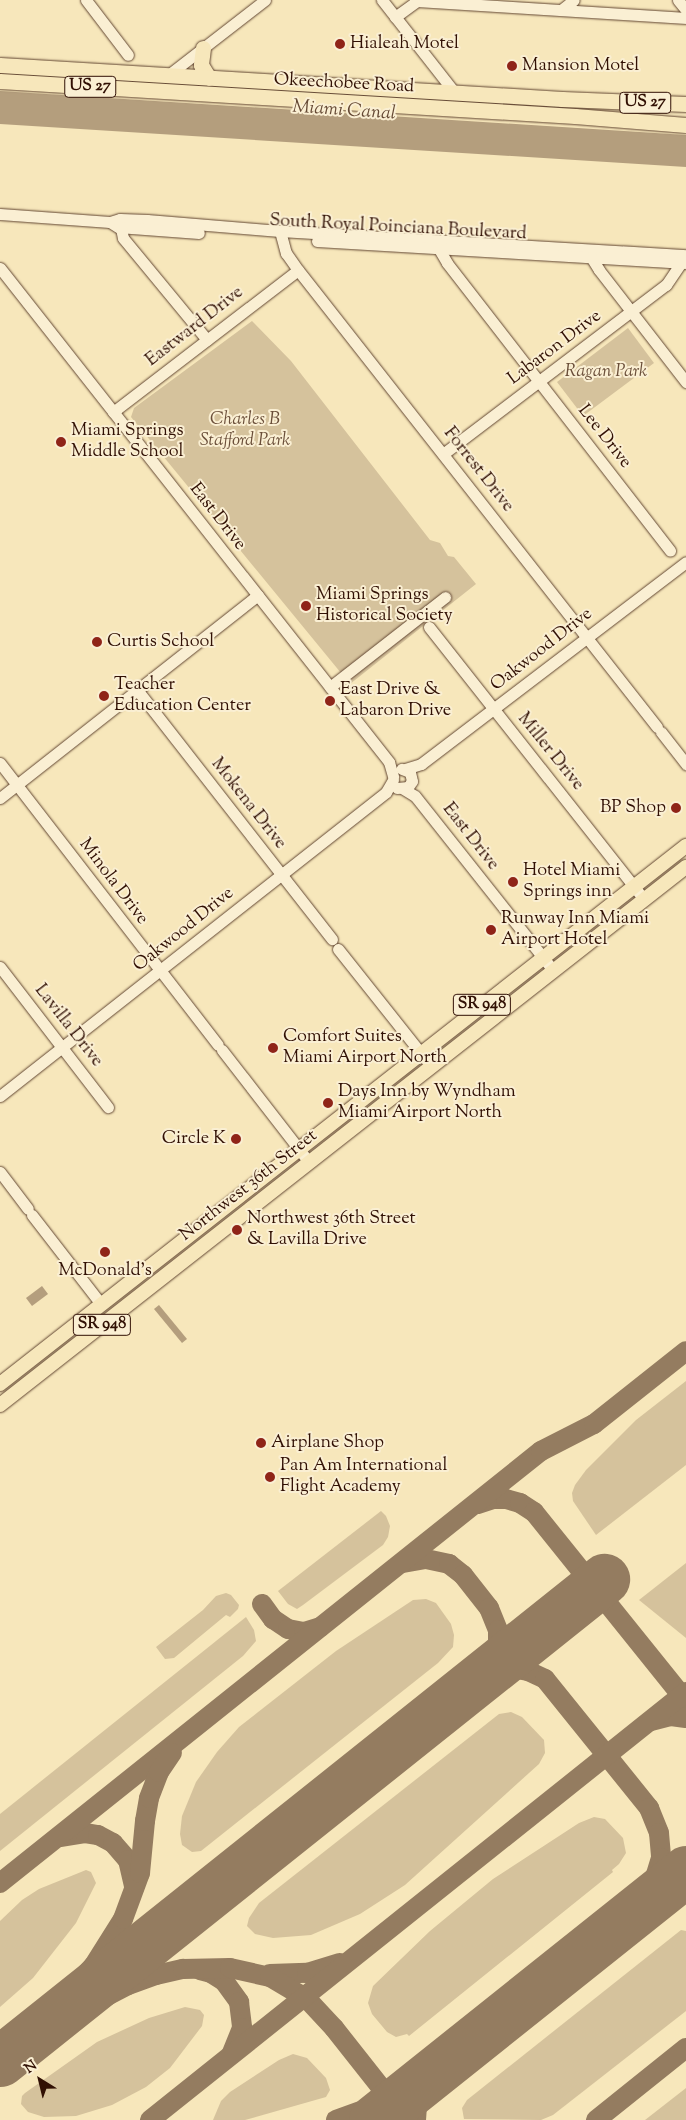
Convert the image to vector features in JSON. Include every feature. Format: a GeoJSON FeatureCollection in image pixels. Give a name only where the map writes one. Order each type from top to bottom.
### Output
{"type":"FeatureCollection","features":[{"type":"Feature","properties":{"kind":"highway"},"geometry":{"type":"LineString","coordinates":[[203,48],[201,64],[209,78]]}},
{"type":"Feature","properties":{"kind":"highway","name":"Okeechobee Road"},"geometry":{"type":"LineString","coordinates":[[0,65],[604,102],[686,104]]}},
{"type":"Feature","properties":{"kind":"highway"},"geometry":{"type":"LineString","coordinates":[[129,90],[155,83],[167,76]]}},
{"type":"Feature","properties":{"kind":"highway","name":"Okeechobee Road"},"geometry":{"type":"LineString","coordinates":[[0,82],[575,116],[686,125]]}},
{"type":"Feature","properties":{"kind":"highway"},"geometry":{"type":"LineString","coordinates":[[604,102],[686,111]]}},
{"type":"Feature","properties":{"kind":"main road","name":"Northwest 36th Street"},"geometry":{"type":"LineString","coordinates":[[1,1380],[101,1304],[686,846]]}},
{"type":"Feature","properties":{"kind":"main road","name":"Northwest 36th Street"},"geometry":{"type":"LineString","coordinates":[[0,1405],[686,867]]}},
{"type":"Feature","properties":{"kind":"main road"},"geometry":{"type":"LineString","coordinates":[[180,1242],[190,1255]]}},
{"type":"Feature","properties":{"kind":"main road"},"geometry":{"type":"LineString","coordinates":[[77,1345],[82,1332],[102,1315],[101,1304]]}},
{"type":"Feature","properties":{"kind":"street"},"geometry":{"type":"LineString","coordinates":[[86,0],[128,55]]}},
{"type":"Feature","properties":{"kind":"street"},"geometry":{"type":"LineString","coordinates":[[167,76],[265,0]]}},
{"type":"Feature","properties":{"kind":"street"},"geometry":{"type":"LineString","coordinates":[[382,0],[455,93]]}},
{"type":"Feature","properties":{"kind":"street"},"geometry":{"type":"LineString","coordinates":[[561,10],[574,0]]}},
{"type":"Feature","properties":{"kind":"street"},"geometry":{"type":"LineString","coordinates":[[678,0],[686,10]]}},
{"type":"Feature","properties":{"kind":"street"},"geometry":{"type":"LineString","coordinates":[[395,17],[418,1],[686,18]]}},
{"type":"Feature","properties":{"kind":"street","name":"South Royal Poinciana Boulevard"},"geometry":{"type":"LineString","coordinates":[[0,214],[110,222],[120,219],[439,249],[684,260]]}},
{"type":"Feature","properties":{"kind":"street","name":"South Royal Poinciana Boulevard"},"geometry":{"type":"LineString","coordinates":[[110,222],[121,228],[281,235],[684,260]]}},
{"type":"Feature","properties":{"kind":"street"},"geometry":{"type":"LineString","coordinates":[[121,228],[124,238],[207,340]]}},
{"type":"Feature","properties":{"kind":"street","name":"Forrest Drive"},"geometry":{"type":"LineString","coordinates":[[281,235],[286,253],[298,270],[686,764]]}},
{"type":"Feature","properties":{"kind":"street","name":"Lee Drive"},"geometry":{"type":"LineString","coordinates":[[439,249],[446,263],[680,562]]}},
{"type":"Feature","properties":{"kind":"street"},"geometry":{"type":"LineString","coordinates":[[591,257],[686,382]]}},
{"type":"Feature","properties":{"kind":"street","name":"Labaron Drive"},"geometry":{"type":"LineString","coordinates":[[443,454],[666,285],[684,260]]}},
{"type":"Feature","properties":{"kind":"street","name":"East Drive"},"geometry":{"type":"LineString","coordinates":[[0,268],[401,780],[553,970]]}},
{"type":"Feature","properties":{"kind":"street","name":"Eastward Drive"},"geometry":{"type":"LineString","coordinates":[[113,412],[298,270]]}},
{"type":"Feature","properties":{"kind":"street","name":"Oakwood Drive"},"geometry":{"type":"LineString","coordinates":[[0,1096],[160,972],[401,780],[586,638],[680,562]]}},
{"type":"Feature","properties":{"kind":"street"},"geometry":{"type":"LineString","coordinates":[[0,798],[258,596]]}},
{"type":"Feature","properties":{"kind":"street"},"geometry":{"type":"LineString","coordinates":[[330,687],[445,597]]}},
{"type":"Feature","properties":{"kind":"street","name":"Miller Drive"},"geometry":{"type":"LineString","coordinates":[[429,627],[644,899]]}},
{"type":"Feature","properties":{"kind":"street","name":"Mokena Drive"},"geometry":{"type":"LineString","coordinates":[[138,691],[431,1066]]}},
{"type":"Feature","properties":{"kind":"street","name":"Minola Drive"},"geometry":{"type":"LineString","coordinates":[[0,764],[309,1162]]}},
{"type":"Feature","properties":{"kind":"street","name":"Lavilla Drive"},"geometry":{"type":"LineString","coordinates":[[0,967],[108,1106]]}},
{"type":"Feature","properties":{"kind":"street"},"geometry":{"type":"LineString","coordinates":[[0,1172],[101,1304]]}},
{"type":"Feature","properties":{"kind":"street"},"geometry":{"type":"LineString","coordinates":[[1,1380],[14,1394]]}},
{"type":"Feature","properties":{"kind":"green space","name":"Charles B Stafford Park"},"geometry":{"type":"Polygon","coordinates":[[[252,321],[291,361],[430,540],[440,543],[448,556],[454,557],[476,584],[350,684],[131,417],[134,408],[252,321]]]}},
{"type":"Feature","properties":{"kind":"green space","name":"Ragan Park"},"geometry":{"type":"Polygon","coordinates":[[[628,328],[654,363],[583,416],[557,382],[628,328]]]}},
{"type":"Feature","properties":{"kind":"green space"},"geometry":{"type":"Polygon","coordinates":[[[686,1381],[686,1465],[596,1535],[573,1501],[572,1493],[575,1485],[586,1470],[636,1420],[686,1381]]]}},
{"type":"Feature","properties":{"kind":"green space"},"geometry":{"type":"Polygon","coordinates":[[[381,1511],[386,1516],[390,1526],[388,1537],[383,1545],[297,1609],[288,1604],[278,1591],[381,1511]]]}},
{"type":"Feature","properties":{"kind":"green space"},"geometry":{"type":"Polygon","coordinates":[[[686,1563],[686,1638],[639,1600],[686,1563]]]}},
{"type":"Feature","properties":{"kind":"green space"},"geometry":{"type":"Polygon","coordinates":[[[226,1593],[231,1595],[239,1605],[238,1609],[230,1617],[226,1615],[174,1658],[165,1659],[156,1647],[203,1610],[216,1596],[226,1593]]]}},
{"type":"Feature","properties":{"kind":"green space"},"geometry":{"type":"Polygon","coordinates":[[[426,1599],[436,1603],[451,1624],[454,1635],[453,1647],[438,1663],[201,1851],[192,1852],[182,1845],[180,1834],[182,1816],[196,1782],[217,1752],[239,1727],[336,1651],[413,1600],[426,1599]]]}},
{"type":"Feature","properties":{"kind":"green space"},"geometry":{"type":"Polygon","coordinates":[[[246,1617],[254,1630],[256,1641],[243,1656],[0,1851],[0,1814],[246,1617]]]}},
{"type":"Feature","properties":{"kind":"green space"},"geometry":{"type":"Polygon","coordinates":[[[511,1712],[522,1717],[544,1740],[545,1753],[539,1764],[405,1885],[360,1914],[311,1935],[273,1938],[255,1934],[247,1926],[249,1918],[259,1903],[499,1714],[511,1712]]]}},
{"type":"Feature","properties":{"kind":"green space"},"geometry":{"type":"Polygon","coordinates":[[[594,1817],[605,1819],[623,1838],[626,1853],[619,1864],[612,1870],[613,1872],[409,2036],[407,2034],[396,2037],[387,2032],[372,2014],[368,2003],[373,1986],[430,1931],[493,1879],[579,1823],[594,1817]]]}},
{"type":"Feature","properties":{"kind":"green space"},"geometry":{"type":"Polygon","coordinates":[[[86,1870],[91,1872],[96,1883],[76,1923],[33,1978],[0,2007],[0,1921],[22,1900],[39,1889],[86,1870]]]}},
{"type":"Feature","properties":{"kind":"green space"},"geometry":{"type":"Polygon","coordinates":[[[681,1930],[686,1931],[686,2011],[553,2115],[541,2120],[464,2119],[462,2108],[467,2100],[681,1930]]]}},
{"type":"Feature","properties":{"kind":"green space"},"geometry":{"type":"Polygon","coordinates":[[[185,2007],[200,2010],[204,2015],[202,2026],[170,2068],[146,2087],[112,2105],[76,2116],[44,2117],[28,2112],[21,2104],[22,2096],[25,2093],[97,2042],[149,2018],[185,2007]]]}},
{"type":"Feature","properties":{"kind":"green space"},"geometry":{"type":"Polygon","coordinates":[[[293,2054],[307,2058],[326,2078],[330,2090],[326,2097],[245,2120],[213,2120],[221,2101],[230,2092],[279,2060],[293,2054]]]}},
{"type":"Feature","properties":{"kind":"green space"},"geometry":{"type":"Polygon","coordinates":[[[686,2088],[686,2120],[645,2120],[686,2088]]]}},
{"type":"Feature","properties":{"kind":"shaded area"},"geometry":{"type":"Polygon","coordinates":[[[0,91],[686,135],[686,167],[0,124],[0,91]]]}},
{"type":"Feature","properties":{"kind":"shaded area"},"geometry":{"type":"Polygon","coordinates":[[[42,1286],[48,1294],[32,1306],[26,1298],[42,1286]]]}},
{"type":"Feature","properties":{"kind":"shaded area"},"geometry":{"type":"Polygon","coordinates":[[[159,1305],[187,1339],[182,1343],[154,1309],[159,1305]]]}},
{"type":"Feature","properties":{"kind":"taxiway"},"geometry":{"type":"LineString","coordinates":[[0,1883],[541,1451],[594,1424],[686,1351]]}},
{"type":"Feature","properties":{"kind":"taxiway"},"geometry":{"type":"LineString","coordinates":[[478,1504],[493,1499],[506,1499],[520,1503],[534,1512],[686,1701]]}},
{"type":"Feature","properties":{"kind":"taxiway"},"geometry":{"type":"LineString","coordinates":[[403,1563],[426,1559],[449,1564],[463,1575],[489,1608],[498,1630],[498,1645],[491,1664],[478,1679]]}},
{"type":"Feature","properties":{"kind":"taxiway"},"geometry":{"type":"LineString","coordinates":[[262,1604],[273,1619],[288,1629],[304,1632],[320,1627]]}},
{"type":"Feature","properties":{"kind":"taxiway"},"geometry":{"type":"LineString","coordinates":[[475,1682],[493,1672],[511,1668],[528,1671],[545,1679],[649,1808],[659,1833],[661,1858],[653,1885],[638,1909]]}},
{"type":"Feature","properties":{"kind":"taxiway"},"geometry":{"type":"LineString","coordinates":[[150,2120],[686,1692]]}},
{"type":"Feature","properties":{"kind":"taxiway"},"geometry":{"type":"LineString","coordinates":[[651,1721],[671,1716],[686,1718]]}},
{"type":"Feature","properties":{"kind":"taxiway"},"geometry":{"type":"LineString","coordinates":[[23,2036],[65,1997],[94,1965],[123,1919],[140,1873],[149,1798],[159,1772],[172,1753]]}},
{"type":"Feature","properties":{"kind":"taxiway"},"geometry":{"type":"LineString","coordinates":[[60,1837],[85,1833],[98,1835],[113,1843],[128,1860],[134,1887]]}},
{"type":"Feature","properties":{"kind":"taxiway"},"geometry":{"type":"LineString","coordinates":[[570,1964],[686,1888]]}},
{"type":"Feature","properties":{"kind":"taxiway"},"geometry":{"type":"LineString","coordinates":[[270,1974],[307,1973],[339,1963]]}},
{"type":"Feature","properties":{"kind":"taxiway"},"geometry":{"type":"LineString","coordinates":[[0,2065],[84,2008],[128,1985],[156,1975],[183,1969],[230,1968],[270,1977],[307,1999],[334,2028],[394,2104]]}},
{"type":"Feature","properties":{"kind":"taxiway"},"geometry":{"type":"LineString","coordinates":[[200,1970],[211,1973],[224,1981],[239,2002],[242,2028],[232,2053]]}},
{"type":"Feature","properties":{"kind":"taxiway"},"geometry":{"type":"LineString","coordinates":[[596,2120],[686,2048]]}},
{"type":"Feature","properties":{"kind":"taxiway"},"geometry":{"type":"LineString","coordinates":[[336,2120],[367,2109],[452,2057]]}},
{"type":"Feature","properties":{"kind":"taxiway"},"geometry":{"type":"LineString","coordinates":[[416,2120],[420,2092],[436,2072]]}},
{"type":"Feature","properties":{"kind":"runway"},"geometry":{"type":"LineString","coordinates":[[0,2061],[604,1579]]}},
{"type":"Feature","properties":{"kind":"runway"},"geometry":{"type":"LineString","coordinates":[[374,2120],[686,1871]]}},
{"type":"Feature","properties":{"kind":"place","name":"Hialeah Motel"},"geometry":{"type":"Point","coordinates":[340,44]}},
{"type":"Feature","properties":{"kind":"place","name":"Mansion Motel"},"geometry":{"type":"Point","coordinates":[512,66]}},
{"type":"Feature","properties":{"kind":"place","name":"Miami Springs Middle School"},"geometry":{"type":"Point","coordinates":[61,442]}},
{"type":"Feature","properties":{"kind":"place","name":"Miami Springs Historical Society"},"geometry":{"type":"Point","coordinates":[306,606]}},
{"type":"Feature","properties":{"kind":"place","name":"Curtis School"},"geometry":{"type":"Point","coordinates":[97,642]}},
{"type":"Feature","properties":{"kind":"place","name":"Teacher Education Center"},"geometry":{"type":"Point","coordinates":[104,696]}},
{"type":"Feature","properties":{"kind":"place","name":"East Drive & Labaron Drive"},"geometry":{"type":"Point","coordinates":[330,701]}},
{"type":"Feature","properties":{"kind":"place","name":"BP Shop"},"geometry":{"type":"Point","coordinates":[676,808]}},
{"type":"Feature","properties":{"kind":"place","name":"Hotel Miami Springs inn"},"geometry":{"type":"Point","coordinates":[513,882]}},
{"type":"Feature","properties":{"kind":"place","name":"Runway Inn Miami Airport Hotel"},"geometry":{"type":"Point","coordinates":[491,930]}},
{"type":"Feature","properties":{"kind":"place","name":"Comfort Suites Miami Airport North"},"geometry":{"type":"Point","coordinates":[273,1048]}},
{"type":"Feature","properties":{"kind":"place","name":"Days Inn by Wyndham Miami Airport North"},"geometry":{"type":"Point","coordinates":[328,1103]}},
{"type":"Feature","properties":{"kind":"place","name":"Circle K"},"geometry":{"type":"Point","coordinates":[236,1139]}},
{"type":"Feature","properties":{"kind":"place","name":"Northwest 36th Street & Lavilla Drive"},"geometry":{"type":"Point","coordinates":[237,1230]}},
{"type":"Feature","properties":{"kind":"place","name":"McDonald's"},"geometry":{"type":"Point","coordinates":[105,1252]}},
{"type":"Feature","properties":{"kind":"place","name":"Airplane Shop"},"geometry":{"type":"Point","coordinates":[261,1443]}},
{"type":"Feature","properties":{"kind":"place","name":"Pan Am International Flight Academy"},"geometry":{"type":"Point","coordinates":[270,1477]}},
{"type":"Feature","properties":{"kind":"water label","name":"Miami Canal"},"geometry":{"type":"Point","coordinates":[344,111]}}]}
